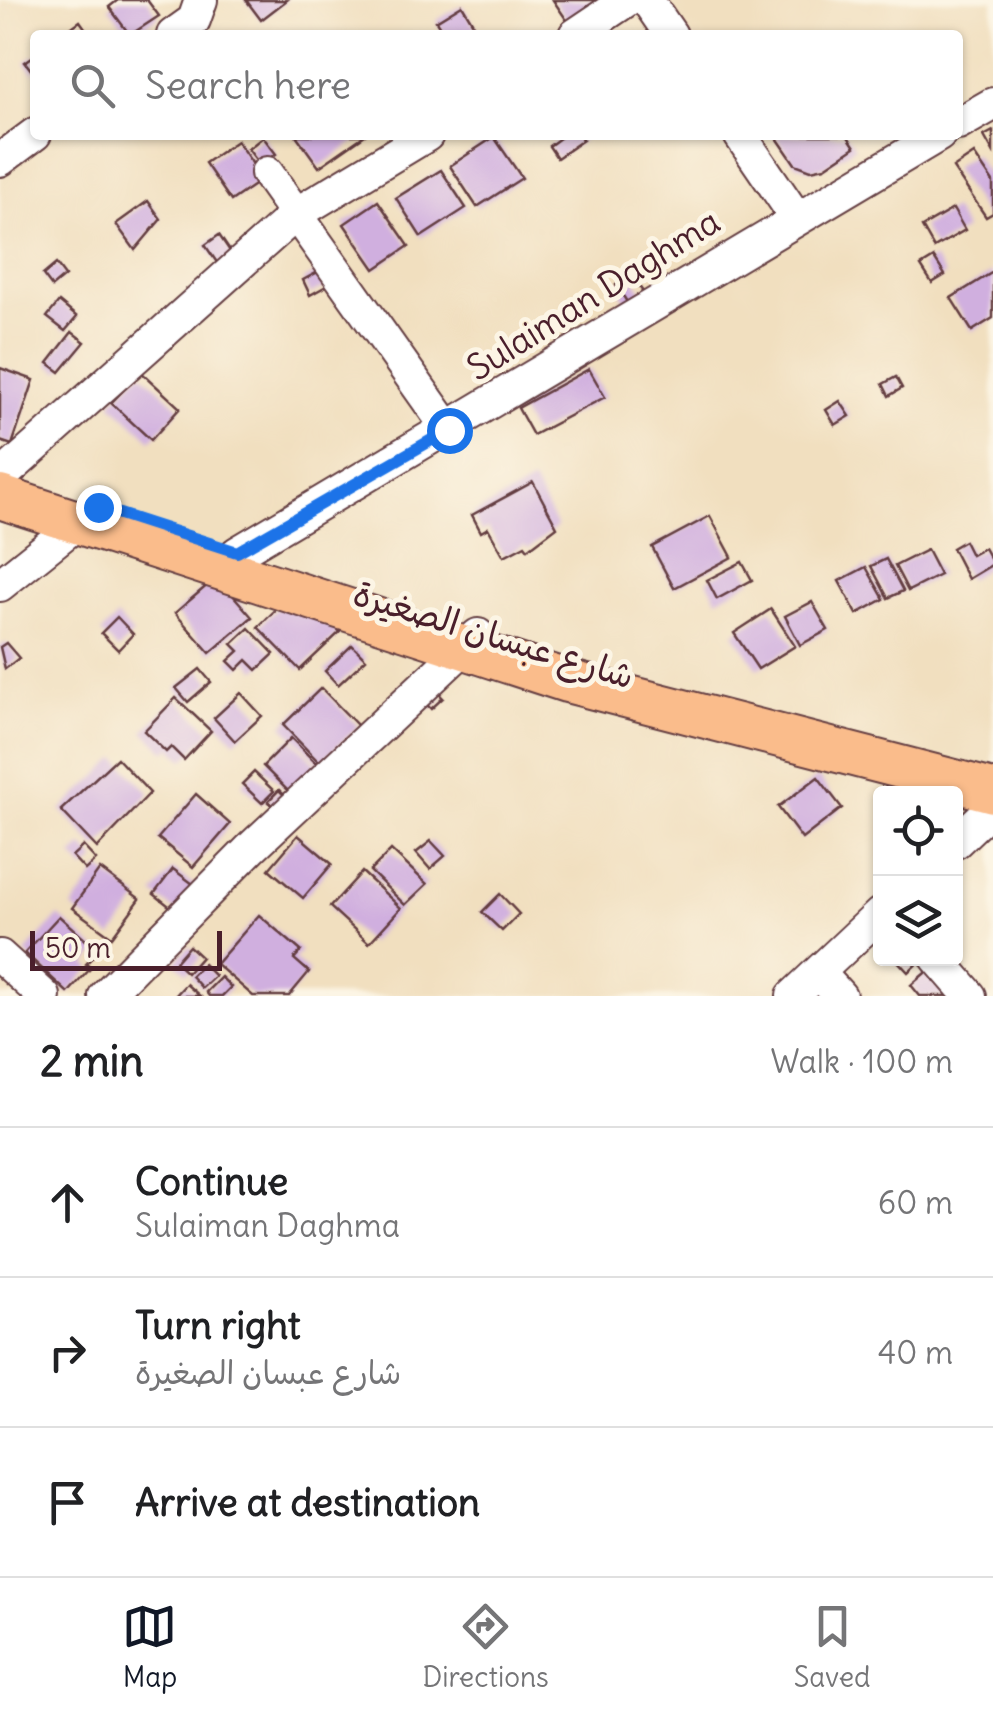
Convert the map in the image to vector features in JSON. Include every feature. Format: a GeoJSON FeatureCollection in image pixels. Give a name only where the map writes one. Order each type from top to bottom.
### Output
{"type":"FeatureCollection","features":[{"type":"Feature","properties":{"kind":"main road","name":"شارع عبسان الصغيرة"},"geometry":{"type":"LineString","coordinates":[[0,497],[88,515],[686,714],[993,791]]}},
{"type":"Feature","properties":{"kind":"street"},"geometry":{"type":"LineString","coordinates":[[180,30],[194,20],[201,0]]}},
{"type":"Feature","properties":{"kind":"street"},"geometry":{"type":"LineString","coordinates":[[583,30],[627,0]]}},
{"type":"Feature","properties":{"kind":"street"},"geometry":{"type":"LineString","coordinates":[[647,0],[668,30]]}},
{"type":"Feature","properties":{"kind":"street"},"geometry":{"type":"LineString","coordinates":[[963,121],[993,104]]}},
{"type":"Feature","properties":{"kind":"street"},"geometry":{"type":"LineString","coordinates":[[0,160],[30,138]]}},
{"type":"Feature","properties":{"kind":"street"},"geometry":{"type":"LineString","coordinates":[[0,477],[296,214],[418,140]]}},
{"type":"Feature","properties":{"kind":"street"},"geometry":{"type":"LineString","coordinates":[[743,140],[796,216]]}},
{"type":"Feature","properties":{"kind":"street","name":"Sulaiman Daghma"},"geometry":{"type":"LineString","coordinates":[[237,552],[449,430],[796,216],[930,140]]}},
{"type":"Feature","properties":{"kind":"street"},"geometry":{"type":"LineString","coordinates":[[267,173],[449,430]]}},
{"type":"Feature","properties":{"kind":"street","name":"شارع عبسان الصغيرة"},"geometry":{"type":"LineString","coordinates":[[0,477],[88,515],[237,552],[471,642],[993,774]]}},
{"type":"Feature","properties":{"kind":"street"},"geometry":{"type":"LineString","coordinates":[[0,585],[88,515]]}},
{"type":"Feature","properties":{"kind":"street"},"geometry":{"type":"LineString","coordinates":[[105,996],[252,847],[471,642]]}},
{"type":"Feature","properties":{"kind":"street"},"geometry":{"type":"LineString","coordinates":[[963,835],[993,806]]}},
{"type":"Feature","properties":{"kind":"street"},"geometry":{"type":"LineString","coordinates":[[794,996],[829,985],[873,924]]}},
{"type":"Feature","properties":{"kind":"street"},"geometry":{"type":"LineString","coordinates":[[0,956],[44,996]]}},
{"type":"Feature","properties":{"kind":"street"},"geometry":{"type":"LineString","coordinates":[[945,966],[970,996]]}},
{"type":"Feature","properties":{"kind":"building"},"geometry":{"type":"Polygon","coordinates":[[[118,0],[147,0],[159,16],[138,30],[126,30],[109,7],[118,0]]]}},
{"type":"Feature","properties":{"kind":"building"},"geometry":{"type":"Polygon","coordinates":[[[246,0],[287,0],[261,20],[246,0]]]}},
{"type":"Feature","properties":{"kind":"building"},"geometry":{"type":"Polygon","coordinates":[[[553,0],[601,0],[568,22],[553,0]]]}},
{"type":"Feature","properties":{"kind":"building"},"geometry":{"type":"Polygon","coordinates":[[[462,5],[477,30],[442,30],[436,21],[462,5]]]}},
{"type":"Feature","properties":{"kind":"building"},"geometry":{"type":"Polygon","coordinates":[[[80,21],[86,30],[68,30],[80,21]]]}},
{"type":"Feature","properties":{"kind":"building"},"geometry":{"type":"Polygon","coordinates":[[[993,131],[993,152],[984,136],[993,131]]]}},
{"type":"Feature","properties":{"kind":"building"},"geometry":{"type":"Polygon","coordinates":[[[265,140],[276,154],[260,165],[248,149],[265,140]]]}},
{"type":"Feature","properties":{"kind":"building"},"geometry":{"type":"Polygon","coordinates":[[[300,140],[358,140],[319,167],[300,140]]]}},
{"type":"Feature","properties":{"kind":"building"},"geometry":{"type":"Polygon","coordinates":[[[489,140],[496,140],[522,178],[477,207],[450,166],[489,140]]]}},
{"type":"Feature","properties":{"kind":"building"},"geometry":{"type":"Polygon","coordinates":[[[557,140],[583,140],[557,158],[549,146],[557,140]]]}},
{"type":"Feature","properties":{"kind":"building"},"geometry":{"type":"Polygon","coordinates":[[[778,140],[850,140],[855,147],[825,167],[811,170],[795,164],[778,140]]]}},
{"type":"Feature","properties":{"kind":"building"},"geometry":{"type":"Polygon","coordinates":[[[237,141],[263,179],[231,201],[205,163],[237,141]]]}},
{"type":"Feature","properties":{"kind":"building"},"geometry":{"type":"Polygon","coordinates":[[[974,154],[993,182],[993,213],[986,217],[953,168],[974,154]]]}},
{"type":"Feature","properties":{"kind":"building"},"geometry":{"type":"Polygon","coordinates":[[[441,170],[466,208],[421,237],[396,198],[441,170]]]}},
{"type":"Feature","properties":{"kind":"building"},"geometry":{"type":"Polygon","coordinates":[[[148,201],[161,219],[135,250],[116,224],[148,201]]]}},
{"type":"Feature","properties":{"kind":"building"},"geometry":{"type":"Polygon","coordinates":[[[378,201],[409,246],[375,269],[344,224],[378,201]]]}},
{"type":"Feature","properties":{"kind":"building"},"geometry":{"type":"Polygon","coordinates":[[[953,209],[965,230],[934,248],[922,227],[953,209]]]}},
{"type":"Feature","properties":{"kind":"building"},"geometry":{"type":"Polygon","coordinates":[[[219,235],[234,257],[220,267],[205,245],[219,235]]]}},
{"type":"Feature","properties":{"kind":"building"},"geometry":{"type":"Polygon","coordinates":[[[934,258],[945,275],[932,283],[921,266],[934,258]]]}},
{"type":"Feature","properties":{"kind":"building"},"geometry":{"type":"Polygon","coordinates":[[[56,264],[65,276],[52,287],[43,275],[56,264]]]}},
{"type":"Feature","properties":{"kind":"building"},"geometry":{"type":"Polygon","coordinates":[[[320,271],[328,285],[310,295],[303,280],[320,271]]]}},
{"type":"Feature","properties":{"kind":"building"},"geometry":{"type":"Polygon","coordinates":[[[993,272],[993,318],[972,331],[951,298],[993,272]]]}},
{"type":"Feature","properties":{"kind":"building"},"geometry":{"type":"Polygon","coordinates":[[[631,275],[643,292],[627,302],[616,285],[631,275]]]}},
{"type":"Feature","properties":{"kind":"building"},"geometry":{"type":"Polygon","coordinates":[[[59,302],[77,317],[65,331],[47,317],[59,302]]]}},
{"type":"Feature","properties":{"kind":"building"},"geometry":{"type":"Polygon","coordinates":[[[72,332],[85,342],[60,372],[48,363],[72,332]]]}},
{"type":"Feature","properties":{"kind":"building"},"geometry":{"type":"Polygon","coordinates":[[[0,368],[34,380],[12,445],[0,441],[0,368]]]}},
{"type":"Feature","properties":{"kind":"building"},"geometry":{"type":"Polygon","coordinates":[[[589,369],[605,397],[533,435],[518,408],[589,369]]]}},
{"type":"Feature","properties":{"kind":"building"},"geometry":{"type":"Polygon","coordinates":[[[141,372],[180,408],[151,440],[111,403],[141,372]]]}},
{"type":"Feature","properties":{"kind":"building"},"geometry":{"type":"Polygon","coordinates":[[[896,377],[902,388],[889,396],[883,384],[896,377]]]}},
{"type":"Feature","properties":{"kind":"building"},"geometry":{"type":"Polygon","coordinates":[[[840,401],[850,416],[835,425],[826,410],[840,401]]]}},
{"type":"Feature","properties":{"kind":"building"},"geometry":{"type":"Polygon","coordinates":[[[533,482],[557,527],[528,549],[525,545],[504,556],[488,528],[481,532],[472,515],[533,482]]]}},
{"type":"Feature","properties":{"kind":"building"},"geometry":{"type":"Polygon","coordinates":[[[710,516],[732,557],[674,588],[652,547],[710,516]]]}},
{"type":"Feature","properties":{"kind":"building"},"geometry":{"type":"Polygon","coordinates":[[[964,541],[971,555],[984,548],[993,564],[968,579],[952,548],[964,541]]]}},
{"type":"Feature","properties":{"kind":"building"},"geometry":{"type":"Polygon","coordinates":[[[927,550],[940,575],[908,591],[895,566],[927,550]]]}},
{"type":"Feature","properties":{"kind":"building"},"geometry":{"type":"Polygon","coordinates":[[[886,559],[903,591],[888,598],[871,566],[886,559]]]}},
{"type":"Feature","properties":{"kind":"building"},"geometry":{"type":"Polygon","coordinates":[[[742,562],[752,580],[717,599],[707,580],[742,562]]]}},
{"type":"Feature","properties":{"kind":"building"},"geometry":{"type":"Polygon","coordinates":[[[866,567],[884,599],[857,614],[839,581],[866,567]]]}},
{"type":"Feature","properties":{"kind":"building"},"geometry":{"type":"Polygon","coordinates":[[[217,577],[252,617],[210,653],[175,613],[217,577]]]}},
{"type":"Feature","properties":{"kind":"building"},"geometry":{"type":"Polygon","coordinates":[[[298,588],[340,632],[300,670],[258,627],[298,588]]]}},
{"type":"Feature","properties":{"kind":"building"},"geometry":{"type":"Polygon","coordinates":[[[812,602],[828,630],[800,645],[785,616],[812,602]]]}},
{"type":"Feature","properties":{"kind":"building"},"geometry":{"type":"Polygon","coordinates":[[[771,609],[795,646],[758,669],[734,633],[771,609]]]}},
{"type":"Feature","properties":{"kind":"building"},"geometry":{"type":"Polygon","coordinates":[[[117,617],[133,634],[118,650],[101,633],[117,617]]]}},
{"type":"Feature","properties":{"kind":"building"},"geometry":{"type":"Polygon","coordinates":[[[249,628],[274,654],[257,670],[247,660],[237,670],[228,661],[239,651],[232,644],[249,628]]]}},
{"type":"Feature","properties":{"kind":"building"},"geometry":{"type":"Polygon","coordinates":[[[6,643],[19,658],[5,669],[0,647],[6,643]]]}},
{"type":"Feature","properties":{"kind":"building"},"geometry":{"type":"Polygon","coordinates":[[[352,645],[366,659],[338,685],[325,671],[352,645]]]}},
{"type":"Feature","properties":{"kind":"building"},"geometry":{"type":"Polygon","coordinates":[[[200,669],[211,682],[188,702],[176,688],[200,669]]]}},
{"type":"Feature","properties":{"kind":"building"},"geometry":{"type":"Polygon","coordinates":[[[432,686],[443,698],[431,709],[420,697],[432,686]]]}},
{"type":"Feature","properties":{"kind":"building"},"geometry":{"type":"Polygon","coordinates":[[[321,688],[358,726],[320,763],[283,725],[321,688]]]}},
{"type":"Feature","properties":{"kind":"building"},"geometry":{"type":"Polygon","coordinates":[[[241,693],[262,716],[235,741],[214,718],[241,693]]]}},
{"type":"Feature","properties":{"kind":"building"},"geometry":{"type":"Polygon","coordinates":[[[176,698],[211,731],[184,760],[171,747],[166,752],[144,731],[176,698]]]}},
{"type":"Feature","properties":{"kind":"building"},"geometry":{"type":"Polygon","coordinates":[[[291,738],[319,766],[291,794],[263,766],[291,738]]]}},
{"type":"Feature","properties":{"kind":"building"},"geometry":{"type":"Polygon","coordinates":[[[117,758],[150,793],[97,848],[61,810],[117,758]]]}},
{"type":"Feature","properties":{"kind":"building"},"geometry":{"type":"Polygon","coordinates":[[[254,772],[274,791],[262,803],[242,784],[254,772]]]}},
{"type":"Feature","properties":{"kind":"building"},"geometry":{"type":"Polygon","coordinates":[[[818,777],[842,808],[802,839],[778,807],[818,777]]]}},
{"type":"Feature","properties":{"kind":"building"},"geometry":{"type":"Polygon","coordinates":[[[279,790],[291,802],[280,813],[268,801],[279,790]]]}},
{"type":"Feature","properties":{"kind":"building"},"geometry":{"type":"Polygon","coordinates":[[[196,794],[230,824],[193,867],[158,838],[196,794]]]}},
{"type":"Feature","properties":{"kind":"building"},"geometry":{"type":"Polygon","coordinates":[[[298,835],[332,864],[303,898],[269,869],[298,835]]]}},
{"type":"Feature","properties":{"kind":"building"},"geometry":{"type":"Polygon","coordinates":[[[431,841],[445,856],[430,869],[416,853],[431,841]]]}},
{"type":"Feature","properties":{"kind":"building"},"geometry":{"type":"Polygon","coordinates":[[[83,846],[96,860],[85,870],[72,856],[83,846]]]}},
{"type":"Feature","properties":{"kind":"building"},"geometry":{"type":"Polygon","coordinates":[[[391,850],[427,884],[405,905],[370,871],[391,850]]]}},
{"type":"Feature","properties":{"kind":"building"},"geometry":{"type":"Polygon","coordinates":[[[100,869],[140,899],[112,937],[72,908],[100,869]]]}},
{"type":"Feature","properties":{"kind":"building"},"geometry":{"type":"Polygon","coordinates":[[[173,869],[197,887],[178,913],[154,894],[173,869]]]}},
{"type":"Feature","properties":{"kind":"building"},"geometry":{"type":"Polygon","coordinates":[[[362,872],[401,908],[369,943],[330,907],[362,872]]]}},
{"type":"Feature","properties":{"kind":"building"},"geometry":{"type":"Polygon","coordinates":[[[500,894],[519,914],[502,931],[482,912],[500,894]]]}},
{"type":"Feature","properties":{"kind":"building"},"geometry":{"type":"Polygon","coordinates":[[[259,915],[301,951],[294,959],[309,972],[289,996],[253,996],[216,964],[259,915]]]}},
{"type":"Feature","properties":{"kind":"building"},"geometry":{"type":"Polygon","coordinates":[[[59,916],[98,951],[86,964],[91,968],[68,993],[25,953],[59,916]]]}},
{"type":"Feature","properties":{"kind":"building"},"geometry":{"type":"Polygon","coordinates":[[[189,946],[201,957],[187,973],[175,962],[189,946]]]}},
{"type":"Feature","properties":{"kind":"building"},"geometry":{"type":"Polygon","coordinates":[[[203,964],[215,976],[202,988],[191,976],[203,964]]]}},
{"type":"Feature","properties":{"kind":"building"},"geometry":{"type":"Polygon","coordinates":[[[933,966],[941,966],[967,996],[920,996],[911,985],[933,966]]]}},
{"type":"Feature","properties":{"kind":"building"},"geometry":{"type":"Polygon","coordinates":[[[221,977],[231,987],[222,996],[209,996],[206,992],[221,977]]]}},
{"type":"Feature","properties":{"kind":"building"},"geometry":{"type":"Polygon","coordinates":[[[186,984],[200,996],[175,996],[186,984]]]}},
{"type":"Feature","properties":{"kind":"route"},"geometry":{"type":"LineString","coordinates":[[98,507],[237,552],[449,430]]}}]}
